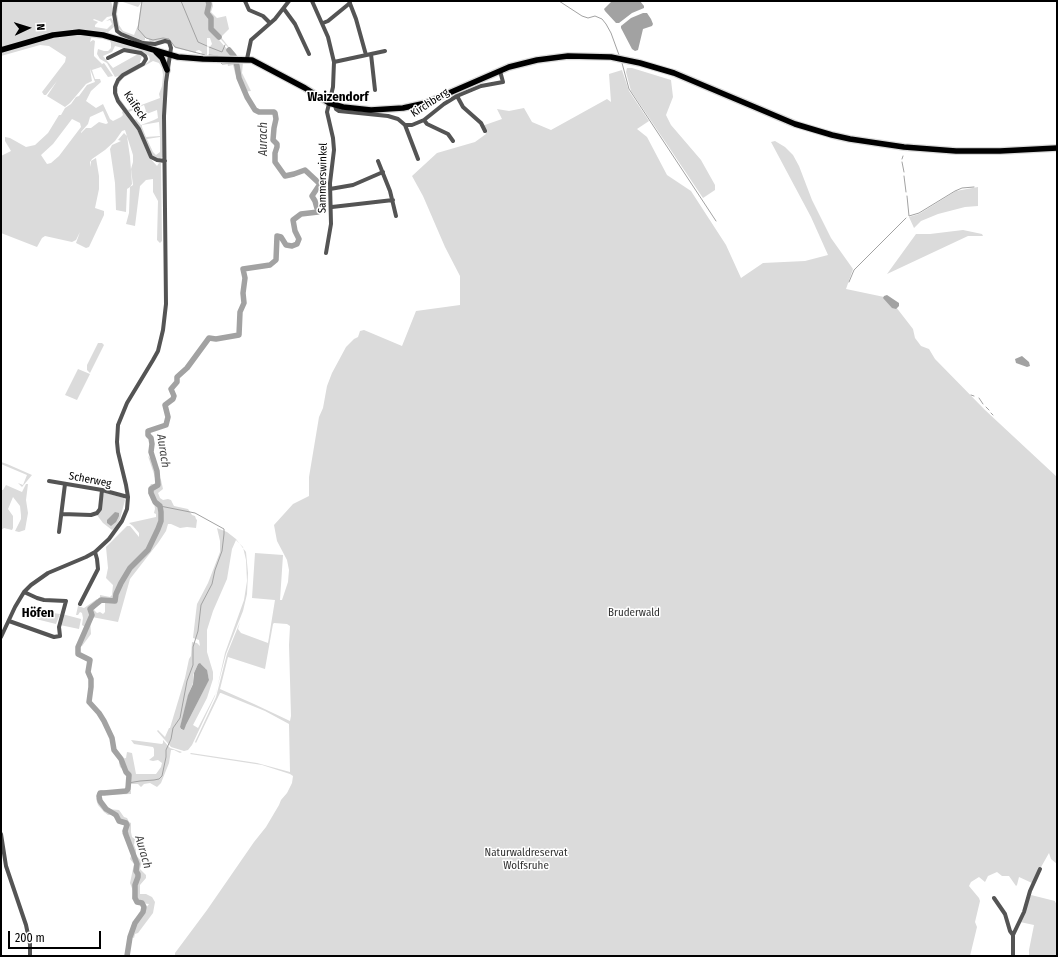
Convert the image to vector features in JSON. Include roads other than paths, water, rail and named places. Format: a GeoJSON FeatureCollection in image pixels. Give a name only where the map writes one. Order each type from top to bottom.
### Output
{"type":"FeatureCollection","features":[{"type":"Feature","properties":{"kind":"main road"},"geometry":{"type":"LineString","coordinates":[[1,50],[53,35],[79,32],[107,36],[154,51],[186,58],[247,59],[258,62],[329,103],[371,110],[411,107],[434,100],[500,71],[520,64],[551,57],[583,55],[611,57],[640,63],[674,73],[774,116],[816,131],[850,139],[904,147],[956,151],[1000,151],[1057,148]]}},
{"type":"Feature","properties":{"kind":"main road"},"geometry":{"type":"LineString","coordinates":[[154,51],[162,58],[167,70]]}},
{"type":"Feature","properties":{"kind":"street"},"geometry":{"type":"LineString","coordinates":[[1,637],[24,592],[31,585],[48,573],[95,552],[109,539],[122,521],[127,509],[128,495],[118,452],[118,425],[127,403],[158,351],[164,330],[166,304],[164,116],[167,70],[171,48],[169,42],[165,41],[155,44],[144,43],[117,31],[114,14],[116,1]]}},
{"type":"Feature","properties":{"kind":"street"},"geometry":{"type":"LineString","coordinates":[[245,1],[249,10],[263,16],[270,23]]}},
{"type":"Feature","properties":{"kind":"street"},"geometry":{"type":"LineString","coordinates":[[247,59],[251,40],[284,9],[289,1]]}},
{"type":"Feature","properties":{"kind":"street","name":"Sammerswinkel"},"geometry":{"type":"LineString","coordinates":[[312,1],[328,37],[334,62],[332,87],[327,115],[333,138],[334,150],[330,189],[332,207],[331,224],[326,253]]}},
{"type":"Feature","properties":{"kind":"street"},"geometry":{"type":"LineString","coordinates":[[323,24],[349,2],[356,19],[366,55]]}},
{"type":"Feature","properties":{"kind":"street"},"geometry":{"type":"LineString","coordinates":[[284,9],[295,24],[309,54]]}},
{"type":"Feature","properties":{"kind":"street","name":"Kaifeck"},"geometry":{"type":"LineString","coordinates":[[108,58],[124,50],[145,56],[146,59],[143,64],[123,75],[118,80],[115,93],[118,101],[139,129],[152,157],[157,160],[165,161]]}},
{"type":"Feature","properties":{"kind":"street"},"geometry":{"type":"LineString","coordinates":[[334,62],[385,51]]}},
{"type":"Feature","properties":{"kind":"street"},"geometry":{"type":"LineString","coordinates":[[371,54],[375,90]]}},
{"type":"Feature","properties":{"kind":"street","name":"Kirchberg"},"geometry":{"type":"LineString","coordinates":[[335,105],[337,111],[388,116],[398,119],[405,125],[416,124],[424,120],[456,96],[481,86],[503,82],[500,71]]}},
{"type":"Feature","properties":{"kind":"street"},"geometry":{"type":"LineString","coordinates":[[456,96],[463,107],[481,123],[485,131]]}},
{"type":"Feature","properties":{"kind":"street"},"geometry":{"type":"LineString","coordinates":[[424,120],[427,124],[448,134],[453,140]]}},
{"type":"Feature","properties":{"kind":"street"},"geometry":{"type":"LineString","coordinates":[[405,125],[418,159]]}},
{"type":"Feature","properties":{"kind":"street"},"geometry":{"type":"LineString","coordinates":[[378,161],[393,200],[396,216]]}},
{"type":"Feature","properties":{"kind":"street"},"geometry":{"type":"LineString","coordinates":[[330,189],[353,185],[383,172]]}},
{"type":"Feature","properties":{"kind":"street"},"geometry":{"type":"LineString","coordinates":[[332,207],[393,200]]}},
{"type":"Feature","properties":{"kind":"street","name":"Scherweg"},"geometry":{"type":"LineString","coordinates":[[49,481],[128,495]]}},
{"type":"Feature","properties":{"kind":"street"},"geometry":{"type":"LineString","coordinates":[[59,532],[65,484]]}},
{"type":"Feature","properties":{"kind":"street"},"geometry":{"type":"LineString","coordinates":[[62,514],[91,515],[97,513],[100,509],[102,490]]}},
{"type":"Feature","properties":{"kind":"street"},"geometry":{"type":"LineString","coordinates":[[80,604],[98,569],[95,552]]}},
{"type":"Feature","properties":{"kind":"street"},"geometry":{"type":"LineString","coordinates":[[8,621],[54,637],[60,636],[59,627],[66,601],[44,600],[24,592]]}},
{"type":"Feature","properties":{"kind":"street"},"geometry":{"type":"LineString","coordinates":[[1,834],[6,866],[26,925],[30,944],[30,956]]}},
{"type":"Feature","properties":{"kind":"street"},"geometry":{"type":"LineString","coordinates":[[1013,956],[1013,935],[1024,912],[1030,891],[1040,869]]}},
{"type":"Feature","properties":{"kind":"street"},"geometry":{"type":"LineString","coordinates":[[994,898],[1005,914],[1010,931],[1013,935]]}},
{"type":"Feature","properties":{"kind":"waterway"},"geometry":{"type":"LineString","coordinates":[[142,1],[138,29],[146,38],[153,40],[163,38],[169,39],[175,47],[205,55]]}},
{"type":"Feature","properties":{"kind":"waterway"},"geometry":{"type":"LineString","coordinates":[[181,1],[198,42],[207,46]]}},
{"type":"Feature","properties":{"kind":"waterway","name":"Aurach"},"geometry":{"type":"LineString","coordinates":[[208,1],[209,4],[207,13],[211,18],[211,29],[219,37]]}},
{"type":"Feature","properties":{"kind":"waterway"},"geometry":{"type":"LineString","coordinates":[[559,1],[582,16],[588,18],[595,16],[602,19],[611,33],[619,55]]}},
{"type":"Feature","properties":{"kind":"waterway"},"geometry":{"type":"LineString","coordinates":[[209,47],[222,52],[225,45]]}},
{"type":"Feature","properties":{"kind":"waterway","name":"Aurach"},"geometry":{"type":"LineString","coordinates":[[127,956],[130,937],[135,923],[143,912],[144,907],[142,903],[137,902],[135,898],[135,885],[138,877],[136,871],[137,864],[126,835],[126,823],[119,821],[116,815],[106,809],[100,801],[99,796],[100,793],[126,791],[128,789],[129,775],[126,772],[121,759],[114,750],[112,738],[104,721],[89,702],[91,679],[88,672],[90,660],[78,654],[78,647],[92,615],[90,609],[101,600],[115,601],[116,594],[121,583],[130,568],[148,550],[161,521],[160,506],[155,502],[151,493],[151,489],[158,485],[157,471],[151,452],[151,438],[148,435],[148,431],[166,425],[168,417],[165,405],[173,399],[174,396],[171,389],[177,382],[177,377],[187,368],[209,338],[216,339],[239,335],[240,312],[244,303],[243,293],[245,278],[243,269],[270,265],[276,260],[277,236],[281,237],[286,245],[292,246],[297,244],[299,239],[295,231],[293,220],[301,214],[318,212],[312,196],[320,184],[305,170],[285,176],[275,162],[277,147],[277,144],[273,140],[276,119],[275,113],[259,112],[255,110],[247,97],[239,78],[234,56],[229,50]]}},
{"type":"Feature","properties":{"kind":"waterway"},"geometry":{"type":"LineString","coordinates":[[209,55],[218,56]]}},
{"type":"Feature","properties":{"kind":"waterway"},"geometry":{"type":"LineString","coordinates":[[219,61],[222,64],[236,63]]}},
{"type":"Feature","properties":{"kind":"waterway"},"geometry":{"type":"LineString","coordinates":[[622,63],[629,89],[716,221]]}},
{"type":"Feature","properties":{"kind":"waterway"},"geometry":{"type":"LineString","coordinates":[[902,162],[904,172]]}},
{"type":"Feature","properties":{"kind":"waterway"},"geometry":{"type":"LineString","coordinates":[[904,176],[906,192]]}},
{"type":"Feature","properties":{"kind":"waterway"},"geometry":{"type":"LineString","coordinates":[[907,196],[909,216],[919,213],[955,191],[962,188],[974,187]]}},
{"type":"Feature","properties":{"kind":"waterway"},"geometry":{"type":"LineString","coordinates":[[849,282],[854,270],[906,218]]}},
{"type":"Feature","properties":{"kind":"waterway"},"geometry":{"type":"LineString","coordinates":[[979,398],[983,404]]}},
{"type":"Feature","properties":{"kind":"waterway"},"geometry":{"type":"LineString","coordinates":[[986,407],[989,410]]}},
{"type":"Feature","properties":{"kind":"waterway"},"geometry":{"type":"LineString","coordinates":[[128,783],[159,779],[162,776],[166,750],[171,739],[173,728],[180,718],[187,681],[193,665],[193,647],[198,631],[201,605],[212,584],[222,551],[224,534],[224,529],[195,513],[160,506]]}},
{"type":"Feature","properties":{"kind":"district","name":"Waizendorf"},"geometry":{"type":"Point","coordinates":[338,97]}},
{"type":"Feature","properties":{"kind":"district","name":"Höfen"},"geometry":{"type":"Point","coordinates":[38,613]}},
{"type":"Feature","properties":{"kind":"park label","name":"Bruderwald"},"geometry":{"type":"Point","coordinates":[634,613]}},
{"type":"Feature","properties":{"kind":"park label","name":"Naturwaldreservat Wolfsruhe"},"geometry":{"type":"Point","coordinates":[526,859]}}]}
